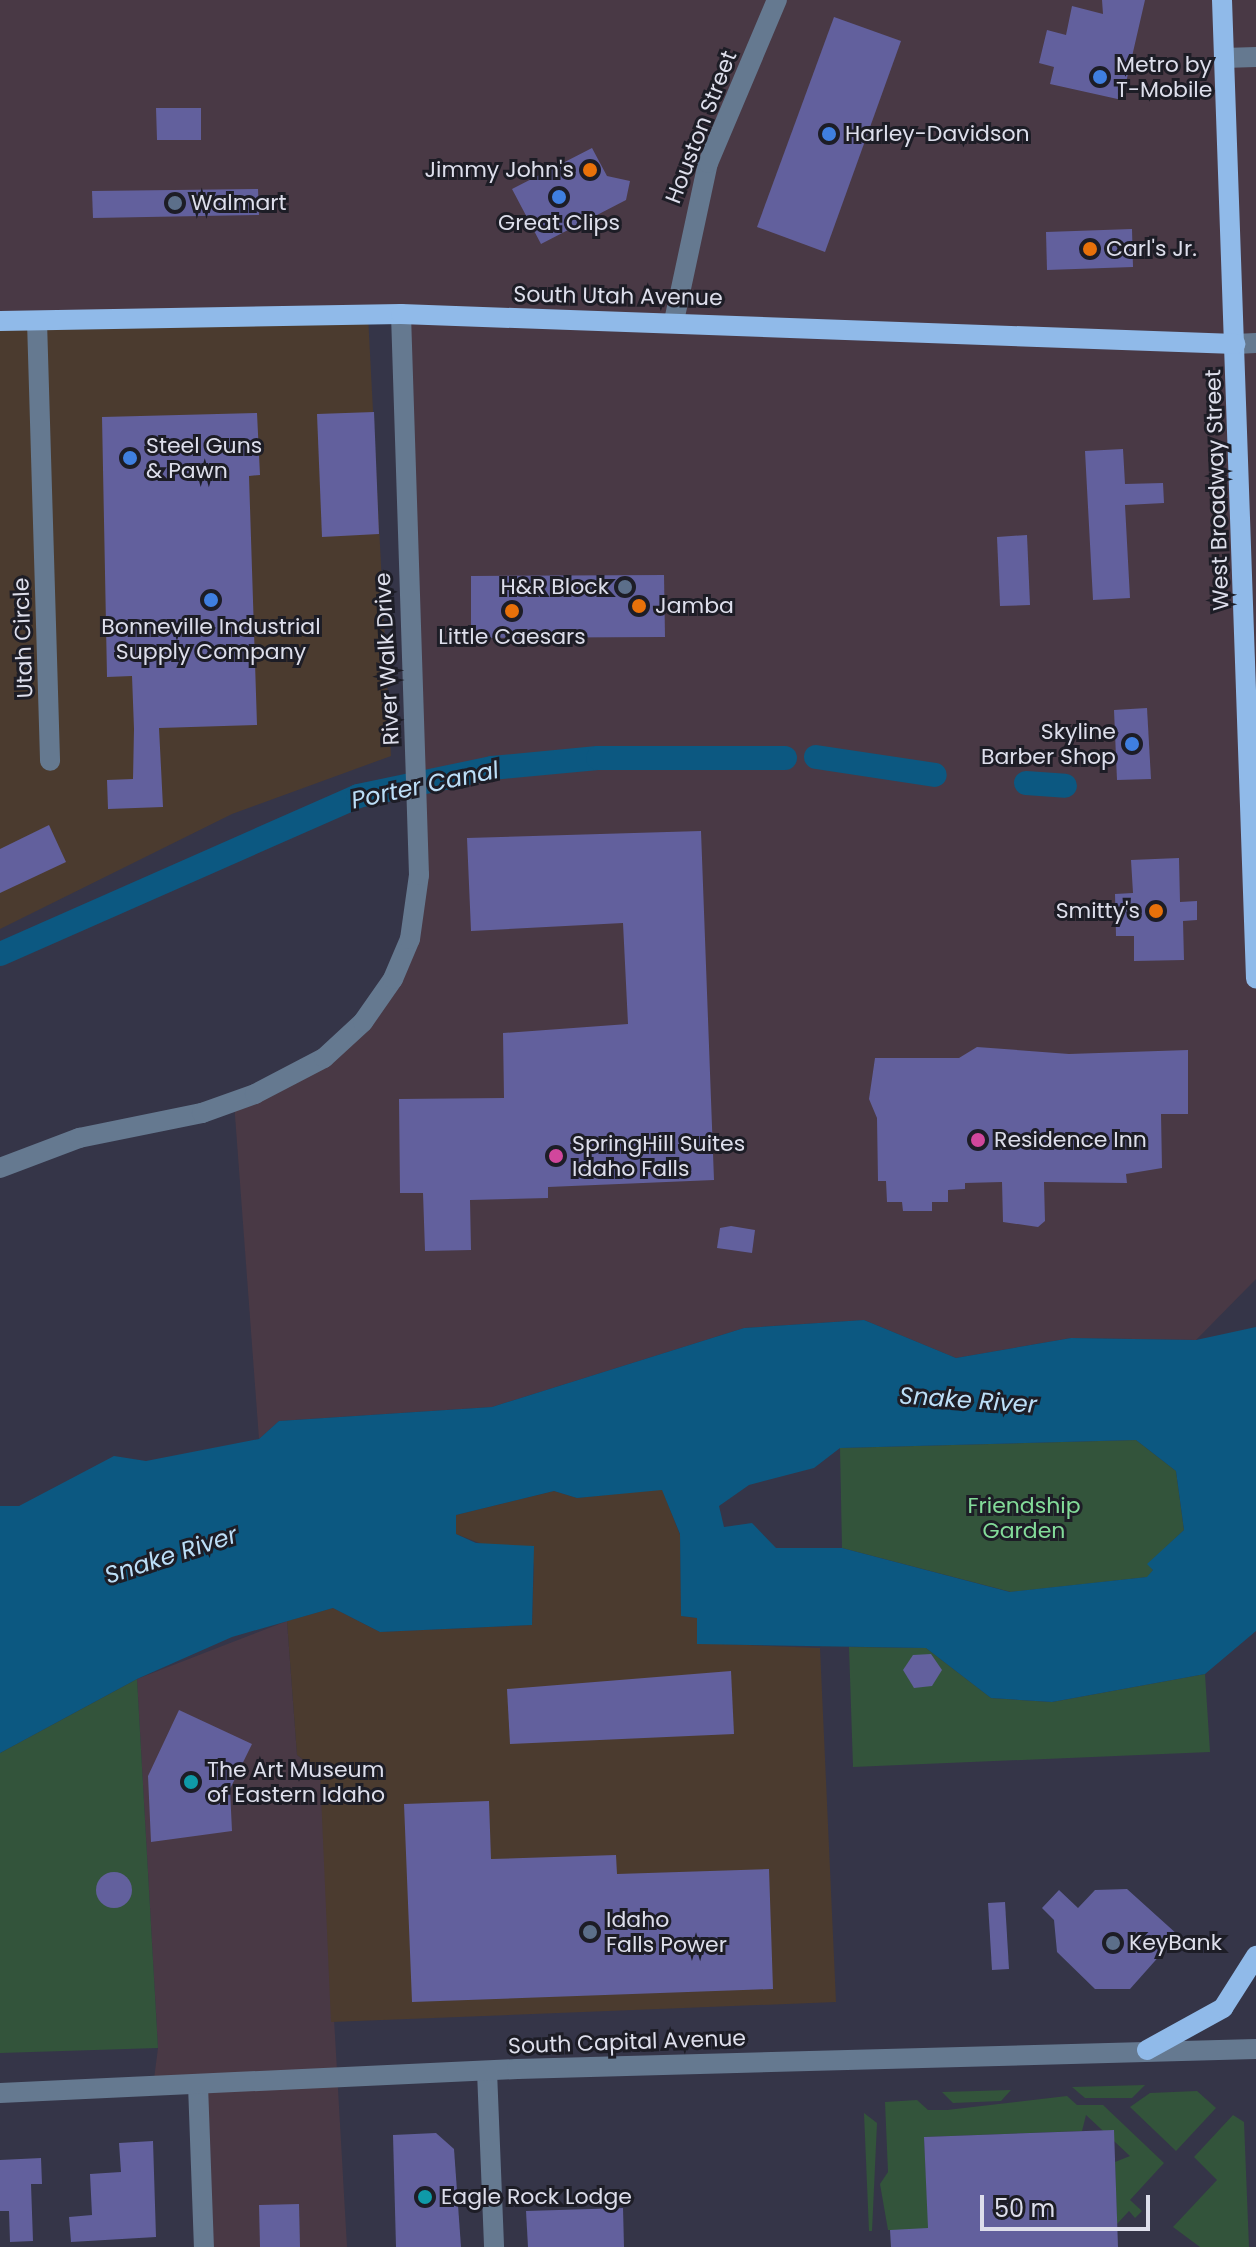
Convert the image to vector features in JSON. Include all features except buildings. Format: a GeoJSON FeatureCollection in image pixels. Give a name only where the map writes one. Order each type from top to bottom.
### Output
{"type":"FeatureCollection","features":[{"type":"Feature","properties":{"kind":"main road","name":"West Broadway Street"},"geometry":{"type":"LineString","coordinates":[[1222,0],[1253,719],[1256,978]]}},
{"type":"Feature","properties":{"kind":"main road","name":"South Utah Avenue"},"geometry":{"type":"LineString","coordinates":[[0,321],[401,314],[674,321],[1235,344]]}},
{"type":"Feature","properties":{"kind":"main road"},"geometry":{"type":"LineString","coordinates":[[1147,2050],[1223,2008],[1256,1956]]}},
{"type":"Feature","properties":{"kind":"street","name":"Houston Street"},"geometry":{"type":"LineString","coordinates":[[674,321],[708,163],[777,0]]}},
{"type":"Feature","properties":{"kind":"street"},"geometry":{"type":"LineString","coordinates":[[1224,58],[1256,57]]}},
{"type":"Feature","properties":{"kind":"street","name":"River Walk Drive"},"geometry":{"type":"LineString","coordinates":[[0,1168],[79,1138],[202,1113],[324,1058],[363,1022],[410,939],[419,811],[401,314]]}},
{"type":"Feature","properties":{"kind":"street","name":"Utah Circle"},"geometry":{"type":"LineString","coordinates":[[37,321],[50,761]]}},
{"type":"Feature","properties":{"kind":"street"},"geometry":{"type":"LineString","coordinates":[[1235,344],[1256,343]]}},
{"type":"Feature","properties":{"kind":"street","name":"South Capital Avenue"},"geometry":{"type":"LineString","coordinates":[[0,2093],[487,2071],[1256,2049]]}},
{"type":"Feature","properties":{"kind":"street"},"geometry":{"type":"LineString","coordinates":[[487,2071],[494,2247]]}},
{"type":"Feature","properties":{"kind":"street"},"geometry":{"type":"LineString","coordinates":[[198,2085],[204,2247]]}},
{"type":"Feature","properties":{"kind":"shaded area"},"geometry":{"type":"Polygon","coordinates":[[[0,0],[1256,0],[1256,1279],[1196,1340],[1071,1338],[956,1358],[864,1320],[744,1328],[492,1407],[279,1421],[259,1439],[234,1102],[363,1022],[410,939],[401,315],[0,321],[0,0]]]}},
{"type":"Feature","properties":{"kind":"shaded area"},"geometry":{"type":"Polygon","coordinates":[[[368,315],[391,756],[232,814],[0,929],[0,321],[368,315]]]}},
{"type":"Feature","properties":{"kind":"shaded area"},"geometry":{"type":"Polygon","coordinates":[[[662,1489],[680,1535],[681,1616],[697,1618],[697,1643],[820,1648],[836,2002],[331,2022],[320,1772],[297,1755],[287,1621],[333,1608],[380,1632],[532,1625],[534,1564],[456,1534],[456,1515],[554,1491],[577,1498],[662,1489]]]}},
{"type":"Feature","properties":{"kind":"shaded area"},"geometry":{"type":"Polygon","coordinates":[[[287,1621],[297,1755],[320,1772],[347,2247],[204,2247],[198,2086],[153,2087],[158,2048],[137,1679],[287,1621]]]}},
{"type":"Feature","properties":{"kind":"green space","name":"Friendship Garden"},"geometry":{"type":"Polygon","coordinates":[[[1136,1440],[1176,1471],[1184,1530],[1148,1564],[1153,1570],[1148,1577],[1011,1592],[842,1548],[840,1448],[1136,1440]]]}},
{"type":"Feature","properties":{"kind":"green space"},"geometry":{"type":"Polygon","coordinates":[[[849,1647],[926,1648],[991,1698],[1052,1702],[1205,1674],[1210,1752],[853,1767],[849,1647]]]}},
{"type":"Feature","properties":{"kind":"green space"},"geometry":{"type":"Polygon","coordinates":[[[137,1679],[158,2048],[0,2053],[0,1753],[137,1679]]]}},
{"type":"Feature","properties":{"kind":"green space"},"geometry":{"type":"Polygon","coordinates":[[[1145,2085],[1132,2098],[1085,2098],[1072,2087],[1145,2085]]]}},
{"type":"Feature","properties":{"kind":"green space"},"geometry":{"type":"Polygon","coordinates":[[[1011,2090],[1001,2101],[953,2103],[942,2092],[1011,2090]]]}},
{"type":"Feature","properties":{"kind":"green space"},"geometry":{"type":"Polygon","coordinates":[[[1197,2091],[1216,2108],[1176,2151],[1130,2107],[1150,2093],[1197,2091]]]}},
{"type":"Feature","properties":{"kind":"green space"},"geometry":{"type":"Polygon","coordinates":[[[1067,2096],[1077,2105],[1103,2105],[1164,2163],[1130,2200],[1142,2211],[1135,2218],[1129,2211],[1117,2224],[1115,2162],[1130,2156],[1086,2115],[1082,2131],[924,2137],[929,2231],[888,2230],[880,2184],[888,2172],[885,2102],[917,2100],[928,2110],[947,2110],[1067,2096]]]}},
{"type":"Feature","properties":{"kind":"green space"},"geometry":{"type":"Polygon","coordinates":[[[864,2113],[877,2123],[872,2231],[869,2231],[864,2113]]]}},
{"type":"Feature","properties":{"kind":"green space"},"geometry":{"type":"Polygon","coordinates":[[[1233,2115],[1244,2122],[1249,2247],[1200,2247],[1173,2227],[1217,2180],[1194,2157],[1233,2115]]]}},
{"type":"Feature","properties":{"kind":"water","name":"Snake River"},"geometry":{"type":"Polygon","coordinates":[[[864,1320],[956,1358],[1071,1338],[1196,1340],[1256,1327],[1256,1631],[1205,1674],[1052,1702],[991,1698],[926,1648],[697,1644],[697,1618],[681,1616],[680,1534],[662,1490],[577,1498],[554,1491],[456,1515],[456,1534],[476,1543],[534,1546],[532,1625],[380,1632],[333,1608],[232,1637],[137,1679],[0,1753],[0,1506],[19,1506],[114,1456],[146,1461],[259,1439],[279,1421],[492,1407],[744,1328],[864,1320]],[[1136,1440],[840,1448],[814,1468],[749,1485],[719,1506],[724,1527],[752,1523],[776,1548],[842,1548],[1010,1592],[1147,1577],[1153,1570],[1147,1564],[1184,1530],[1176,1471],[1136,1440]]]}},
{"type":"Feature","properties":{"kind":"waterway","name":"Porter Canal"},"geometry":{"type":"LineString","coordinates":[[816,757],[935,775]]}},
{"type":"Feature","properties":{"kind":"waterway","name":"Porter Canal"},"geometry":{"type":"LineString","coordinates":[[0,954],[358,796],[492,768],[598,758],[785,758]]}},
{"type":"Feature","properties":{"kind":"waterway","name":"Porter Canal"},"geometry":{"type":"LineString","coordinates":[[1026,783],[1065,786]]}},
{"type":"Feature","properties":{"kind":"place","name":"Metro by T-Mobile"},"geometry":{"type":"Point","coordinates":[1100,77]}},
{"type":"Feature","properties":{"kind":"place","name":"Harley-Davidson"},"geometry":{"type":"Point","coordinates":[829,134]}},
{"type":"Feature","properties":{"kind":"place","name":"Jimmy John's"},"geometry":{"type":"Point","coordinates":[590,170]}},
{"type":"Feature","properties":{"kind":"place","name":"Great Clips"},"geometry":{"type":"Point","coordinates":[559,197]}},
{"type":"Feature","properties":{"kind":"place","name":"Walmart"},"geometry":{"type":"Point","coordinates":[175,203]}},
{"type":"Feature","properties":{"kind":"place","name":"Carl's Jr."},"geometry":{"type":"Point","coordinates":[1090,249]}},
{"type":"Feature","properties":{"kind":"place","name":"Steel Guns & Pawn"},"geometry":{"type":"Point","coordinates":[130,458]}},
{"type":"Feature","properties":{"kind":"place","name":"H&R Block"},"geometry":{"type":"Point","coordinates":[625,587]}},
{"type":"Feature","properties":{"kind":"place","name":"Bonneville Industrial Supply Company"},"geometry":{"type":"Point","coordinates":[211,600]}},
{"type":"Feature","properties":{"kind":"place","name":"Jamba"},"geometry":{"type":"Point","coordinates":[639,606]}},
{"type":"Feature","properties":{"kind":"place","name":"Little Caesars"},"geometry":{"type":"Point","coordinates":[512,611]}},
{"type":"Feature","properties":{"kind":"place","name":"Skyline Barber Shop"},"geometry":{"type":"Point","coordinates":[1132,744]}},
{"type":"Feature","properties":{"kind":"place","name":"Smitty's"},"geometry":{"type":"Point","coordinates":[1156,911]}},
{"type":"Feature","properties":{"kind":"place","name":"Residence Inn"},"geometry":{"type":"Point","coordinates":[978,1140]}},
{"type":"Feature","properties":{"kind":"place","name":"SpringHill Suites Idaho Falls"},"geometry":{"type":"Point","coordinates":[556,1156]}},
{"type":"Feature","properties":{"kind":"place","name":"The Art Museum of Eastern Idaho"},"geometry":{"type":"Point","coordinates":[191,1782]}},
{"type":"Feature","properties":{"kind":"place","name":"Idaho Falls Power"},"geometry":{"type":"Point","coordinates":[590,1932]}},
{"type":"Feature","properties":{"kind":"place","name":"KeyBank"},"geometry":{"type":"Point","coordinates":[1113,1943]}},
{"type":"Feature","properties":{"kind":"place","name":"Eagle Rock Lodge"},"geometry":{"type":"Point","coordinates":[425,2197]}}]}
